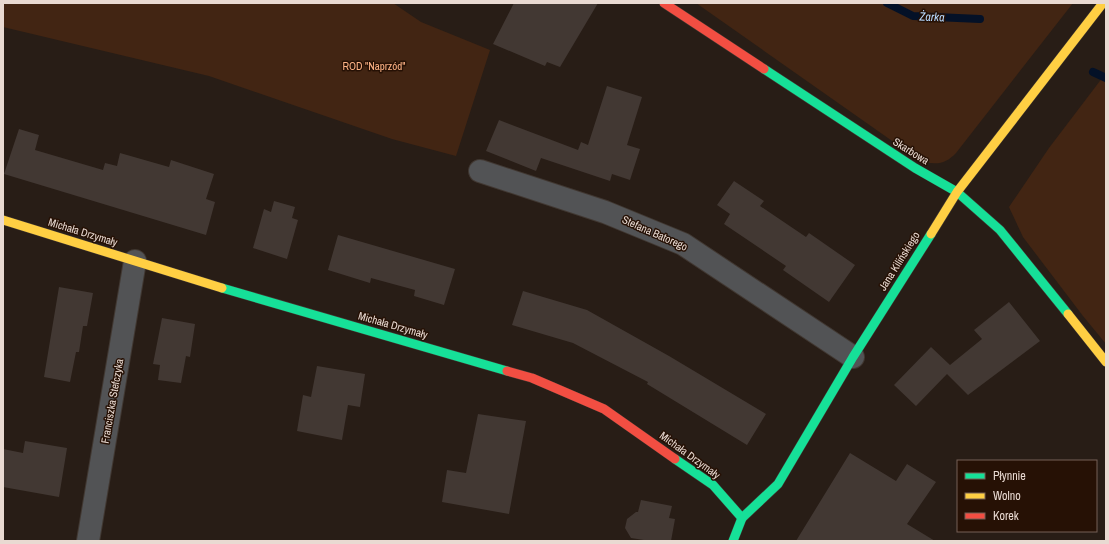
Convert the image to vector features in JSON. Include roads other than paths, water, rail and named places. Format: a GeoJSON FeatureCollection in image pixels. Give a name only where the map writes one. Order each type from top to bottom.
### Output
{"type":"FeatureCollection","features":[{"type":"Feature","properties":{"kind":"street","name":"Skarbowa"},"geometry":{"type":"LineString","coordinates":[[664,3],[915,168],[957,192],[1000,230],[1106,362]]}},
{"type":"Feature","properties":{"kind":"street","name":"Jana Kilińskiego"},"geometry":{"type":"LineString","coordinates":[[733,541],[742,518],[778,484],[852,357],[957,192],[1103,3]]}},
{"type":"Feature","properties":{"kind":"street","name":"Stefana Batorego"},"geometry":{"type":"LineString","coordinates":[[480,171],[605,212],[684,244],[852,357]]}},
{"type":"Feature","properties":{"kind":"street","name":"Michała Drzymały"},"geometry":{"type":"LineString","coordinates":[[3,220],[532,378],[604,408],[714,485],[742,518]]}},
{"type":"Feature","properties":{"kind":"street","name":"Franciszka Stefczyka"},"geometry":{"type":"LineString","coordinates":[[88,541],[135,260]]}},
{"type":"Feature","properties":{"kind":"waterway","name":"Żarka"},"geometry":{"type":"LineString","coordinates":[[887,3],[913,16],[980,19]]}},
{"type":"Feature","properties":{"kind":"waterway","name":"Żarka"},"geometry":{"type":"LineString","coordinates":[[1093,72],[1106,78]]}},
{"type":"Feature","properties":{"kind":"park label","name":"ROD \"Naprzód\""},"geometry":{"type":"Point","coordinates":[374,66]}}]}
